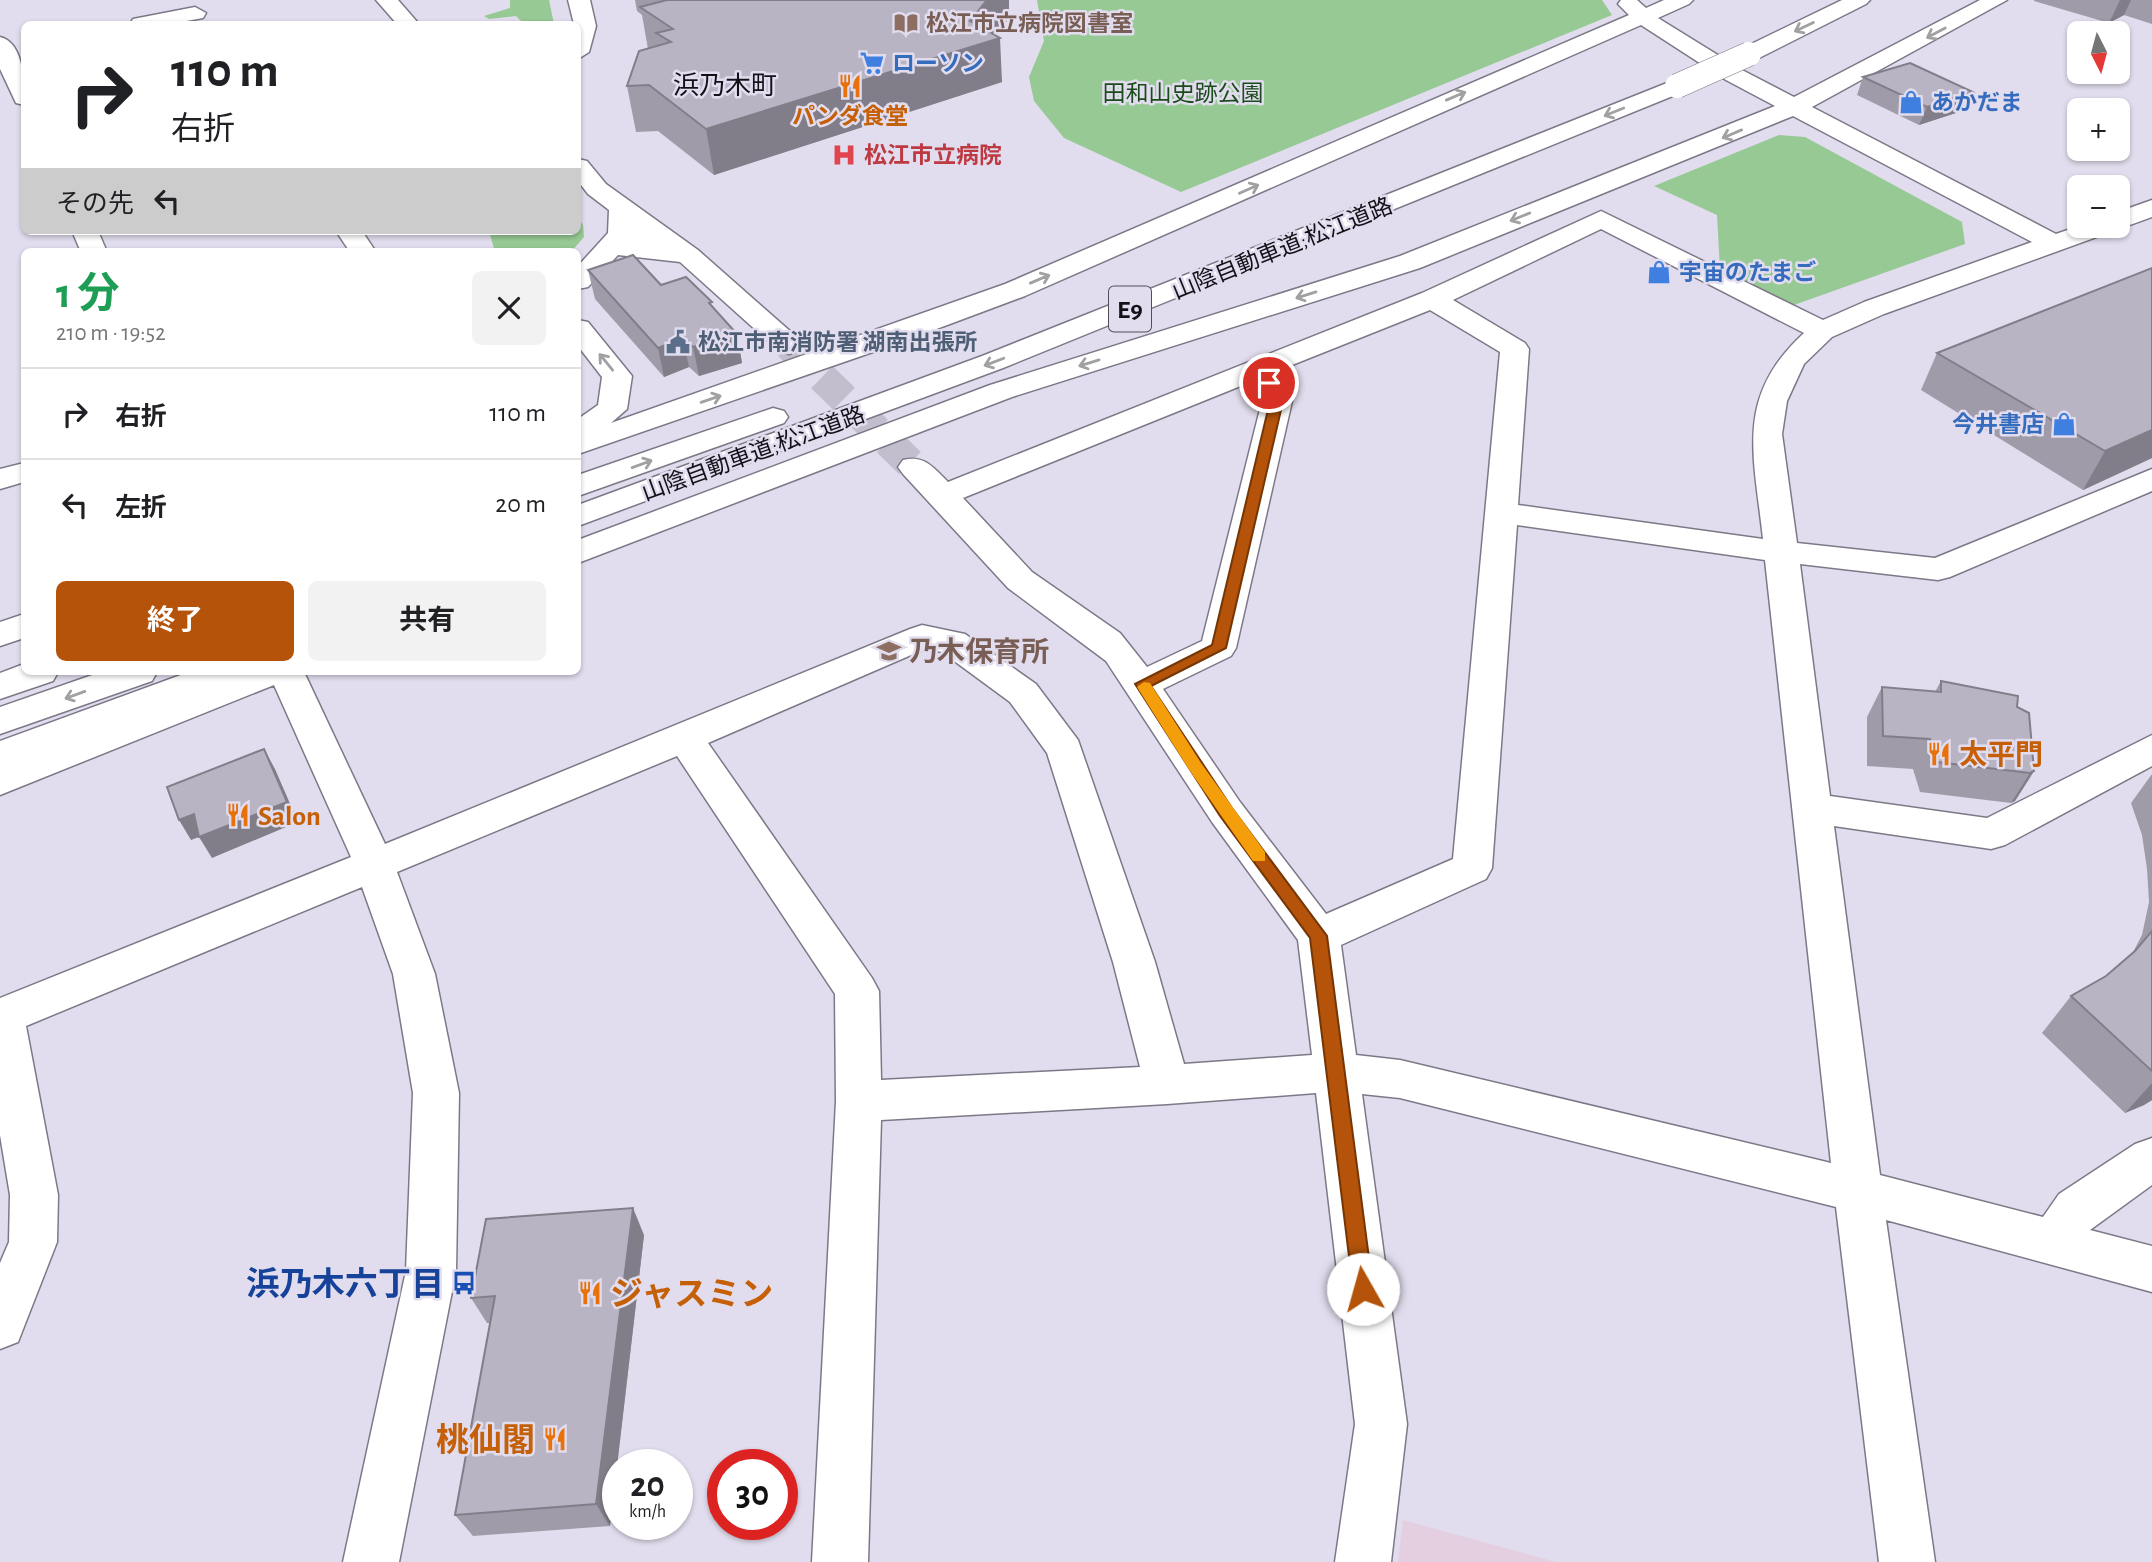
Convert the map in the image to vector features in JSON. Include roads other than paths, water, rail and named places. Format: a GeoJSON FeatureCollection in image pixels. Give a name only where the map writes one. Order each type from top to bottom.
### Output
{"type":"FeatureCollection","features":[{"type":"Feature","properties":{"kind":"main road"},"geometry":{"type":"LineString","coordinates":[[387,0],[405,21]]}},
{"type":"Feature","properties":{"kind":"main road"},"geometry":{"type":"LineString","coordinates":[[579,0],[586,16],[586,35],[581,46]]}},
{"type":"Feature","properties":{"kind":"main road"},"geometry":{"type":"LineString","coordinates":[[581,445],[877,342],[1015,290],[1457,95],[1634,9],[1682,0]]}},
{"type":"Feature","properties":{"kind":"main road","name":"山陰自動車道;松江道路"},"geometry":{"type":"LineString","coordinates":[[581,485],[870,383],[1170,270],[1400,177],[1675,74],[1749,54],[1858,0]]}},
{"type":"Feature","properties":{"kind":"main road"},"geometry":{"type":"LineString","coordinates":[[581,551],[1001,391],[1410,262],[1794,107],[1996,0]]}},
{"type":"Feature","properties":{"kind":"main road"},"geometry":{"type":"LineString","coordinates":[[1634,9],[1734,75],[2053,243]]}},
{"type":"Feature","properties":{"kind":"main road"},"geometry":{"type":"LineString","coordinates":[[156,21],[195,13]]}},
{"type":"Feature","properties":{"kind":"main road","name":"山陰自動車道;松江道路"},"geometry":{"type":"LineString","coordinates":[[581,518],[628,498],[890,403],[1193,285],[1675,74],[1717,41]]}},
{"type":"Feature","properties":{"kind":"main road"},"geometry":{"type":"LineString","coordinates":[[7,50],[21,89]]}},
{"type":"Feature","properties":{"kind":"main road"},"geometry":{"type":"LineString","coordinates":[[581,170],[597,189],[689,256],[789,345]]}},
{"type":"Feature","properties":{"kind":"main road"},"geometry":{"type":"LineString","coordinates":[[2130,216],[2152,208]]}},
{"type":"Feature","properties":{"kind":"main road"},"geometry":{"type":"LineString","coordinates":[[581,278],[621,233],[622,209]]}},
{"type":"Feature","properties":{"kind":"main road"},"geometry":{"type":"LineString","coordinates":[[945,494],[1233,370],[1432,299],[1601,219],[1822,331]]}},
{"type":"Feature","properties":{"kind":"main road"},"geometry":{"type":"LineString","coordinates":[[612,246],[652,230]]}},
{"type":"Feature","properties":{"kind":"main road"},"geometry":{"type":"LineString","coordinates":[[1907,1562],[1858,1191],[1768,434],[1772,401],[1791,360],[1822,331],[1874,309],[2068,238]]}},
{"type":"Feature","properties":{"kind":"main road"},"geometry":{"type":"LineString","coordinates":[[612,246],[689,256]]}},
{"type":"Feature","properties":{"kind":"main road"},"geometry":{"type":"LineString","coordinates":[[1319,936],[1472,868],[1516,349],[1432,299]]}},
{"type":"Feature","properties":{"kind":"main road"},"geometry":{"type":"LineString","coordinates":[[581,332],[617,376],[612,409],[581,430]]}},
{"type":"Feature","properties":{"kind":"main road"},"geometry":{"type":"LineString","coordinates":[[1142,684],[1218,648],[1278,397],[1233,370]]}},
{"type":"Feature","properties":{"kind":"main road"},"geometry":{"type":"LineString","coordinates":[[914,467],[945,494],[1020,581],[1101,635],[1119,652],[1226,812],[1319,936],[1381,1424],[1363,1562]]}},
{"type":"Feature","properties":{"kind":"main road"},"geometry":{"type":"LineString","coordinates":[[0,479],[21,472]]}},
{"type":"Feature","properties":{"kind":"main road"},"geometry":{"type":"LineString","coordinates":[[1503,513],[1783,552],[1938,569],[2152,479]]}},
{"type":"Feature","properties":{"kind":"main road"},"geometry":{"type":"LineString","coordinates":[[0,634],[21,627]]}},
{"type":"Feature","properties":{"kind":"main road"},"geometry":{"type":"LineString","coordinates":[[0,1325],[33,1242],[34,1195],[1,1017],[685,738],[922,637],[952,642],[1023,693],[1065,750],[1134,962],[1167,1085]]}},
{"type":"Feature","properties":{"kind":"main road"},"geometry":{"type":"LineString","coordinates":[[0,672],[21,666]]}},
{"type":"Feature","properties":{"kind":"main road"},"geometry":{"type":"LineString","coordinates":[[0,686],[31,675]]}},
{"type":"Feature","properties":{"kind":"main road"},"geometry":{"type":"LineString","coordinates":[[0,722],[131,675]]}},
{"type":"Feature","properties":{"kind":"main road"},"geometry":{"type":"LineString","coordinates":[[0,756],[217,675]]}},
{"type":"Feature","properties":{"kind":"main road"},"geometry":{"type":"LineString","coordinates":[[0,780],[263,675]]}},
{"type":"Feature","properties":{"kind":"main road"},"geometry":{"type":"LineString","coordinates":[[287,675],[374,864],[414,974],[436,1093],[430,1272],[371,1562]]}},
{"type":"Feature","properties":{"kind":"main road"},"geometry":{"type":"LineString","coordinates":[[685,738],[857,991],[859,1101],[840,1562]]}},
{"type":"Feature","properties":{"kind":"main road"},"geometry":{"type":"LineString","coordinates":[[1812,808],[1991,834],[2152,749]]}},
{"type":"Feature","properties":{"kind":"main road"},"geometry":{"type":"LineString","coordinates":[[859,1101],[1167,1085],[1335,1072],[1400,1079],[1858,1191],[2152,1269]]}},
{"type":"Feature","properties":{"kind":"main road"},"geometry":{"type":"LineString","coordinates":[[2053,1243],[2076,1210],[2152,1159]]}},
{"type":"Feature","properties":{"kind":"tunnel"},"geometry":{"type":"LineString","coordinates":[[789,345],[914,467]]}},
{"type":"Feature","properties":{"kind":"place","name":"松江市立病院図書室"},"geometry":{"type":"Point","coordinates":[906,23]}},
{"type":"Feature","properties":{"kind":"place","name":"ローソン"},"geometry":{"type":"Point","coordinates":[872,63]}},
{"type":"Feature","properties":{"kind":"place","name":"パンダ食堂"},"geometry":{"type":"Point","coordinates":[850,86]}},
{"type":"Feature","properties":{"kind":"place","name":"あかだま"},"geometry":{"type":"Point","coordinates":[1911,102]}},
{"type":"Feature","properties":{"kind":"place","name":"松江市立病院"},"geometry":{"type":"Point","coordinates":[844,155]}},
{"type":"Feature","properties":{"kind":"place","name":"宇宙のたまご"},"geometry":{"type":"Point","coordinates":[1659,272]}},
{"type":"Feature","properties":{"kind":"place","name":"松江市南消防署 湖南出張所"},"geometry":{"type":"Point","coordinates":[678,342]}},
{"type":"Feature","properties":{"kind":"place","name":"今井書店"},"geometry":{"type":"Point","coordinates":[2064,424]}},
{"type":"Feature","properties":{"kind":"place","name":"乃木保育所"},"geometry":{"type":"Point","coordinates":[889,651]}},
{"type":"Feature","properties":{"kind":"place","name":"太平門"},"geometry":{"type":"Point","coordinates":[1939,754]}},
{"type":"Feature","properties":{"kind":"place","name":"Salon"},"geometry":{"type":"Point","coordinates":[238,815]}},
{"type":"Feature","properties":{"kind":"place","name":"浜乃木六丁目"},"geometry":{"type":"Point","coordinates":[464,1283]}},
{"type":"Feature","properties":{"kind":"place","name":"ジャスミン"},"geometry":{"type":"Point","coordinates":[590,1293]}},
{"type":"Feature","properties":{"kind":"place","name":"桃仙閣"},"geometry":{"type":"Point","coordinates":[555,1439]}},
{"type":"Feature","properties":{"kind":"district","name":"浜乃木町"},"geometry":{"type":"Point","coordinates":[725,85]}},
{"type":"Feature","properties":{"kind":"park label","name":"田和山史跡公園"},"geometry":{"type":"Point","coordinates":[1183,93]}}]}
